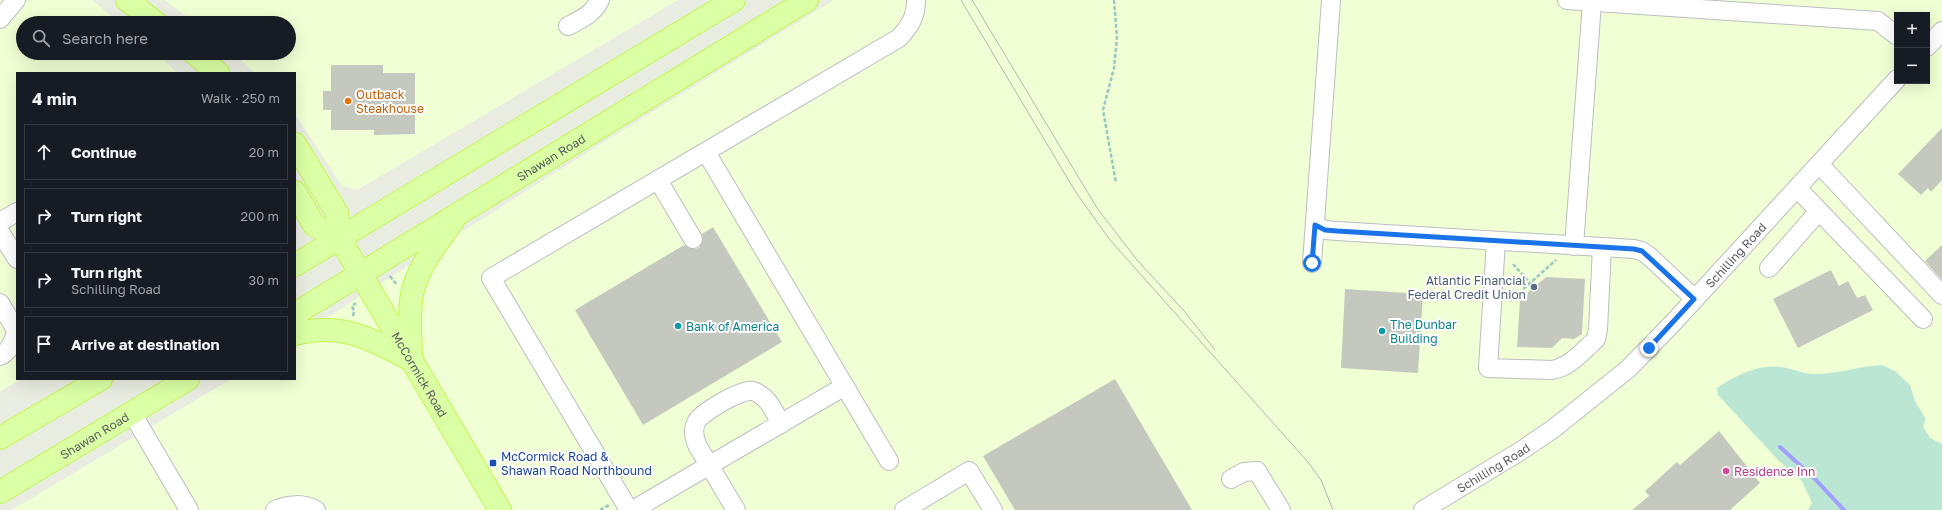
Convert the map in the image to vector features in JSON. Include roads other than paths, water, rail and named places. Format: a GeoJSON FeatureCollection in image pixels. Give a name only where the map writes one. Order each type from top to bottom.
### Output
{"type":"FeatureCollection","features":[{"type":"Feature","properties":{"kind":"main road"},"geometry":{"type":"LineString","coordinates":[[127,0],[147,16]]}},
{"type":"Feature","properties":{"kind":"main road"},"geometry":{"type":"LineString","coordinates":[[296,264],[734,0]]}},
{"type":"Feature","properties":{"kind":"main road","name":"Shawan Road"},"geometry":{"type":"LineString","coordinates":[[296,313],[807,0]]}},
{"type":"Feature","properties":{"kind":"main road"},"geometry":{"type":"LineString","coordinates":[[202,60],[217,72]]}},
{"type":"Feature","properties":{"kind":"main road","name":"McCormick Road"},"geometry":{"type":"LineString","coordinates":[[296,146],[337,213],[340,239],[500,510]]}},
{"type":"Feature","properties":{"kind":"main road"},"geometry":{"type":"LineString","coordinates":[[296,194],[314,225],[340,239]]}},
{"type":"Feature","properties":{"kind":"main road"},"geometry":{"type":"LineString","coordinates":[[296,334],[330,331],[358,334],[411,360],[410,307],[416,282],[426,260],[458,214]]}},
{"type":"Feature","properties":{"kind":"main road"},"geometry":{"type":"LineString","coordinates":[[0,438],[99,380]]}},
{"type":"Feature","properties":{"kind":"main road","name":"Shawan Road"},"geometry":{"type":"LineString","coordinates":[[0,492],[186,380]]}},
{"type":"Feature","properties":{"kind":"street"},"geometry":{"type":"LineString","coordinates":[[568,26],[588,15],[596,8],[600,0]]}},
{"type":"Feature","properties":{"kind":"street"},"geometry":{"type":"LineString","coordinates":[[629,510],[491,278],[898,38],[910,26],[916,13],[916,0]]}},
{"type":"Feature","properties":{"kind":"street"},"geometry":{"type":"LineString","coordinates":[[1317,263],[1331,0]]}},
{"type":"Feature","properties":{"kind":"street"},"geometry":{"type":"LineString","coordinates":[[1567,0],[1878,21],[1894,34]]}},
{"type":"Feature","properties":{"kind":"street"},"geometry":{"type":"LineString","coordinates":[[1567,251],[1592,2]]}},
{"type":"Feature","properties":{"kind":"street"},"geometry":{"type":"LineString","coordinates":[[1930,44],[1942,30]]}},
{"type":"Feature","properties":{"kind":"street","name":"Schilling Road"},"geometry":{"type":"LineString","coordinates":[[1423,510],[1519,452],[1578,410],[1628,369],[1894,82]]}},
{"type":"Feature","properties":{"kind":"street"},"geometry":{"type":"LineString","coordinates":[[706,152],[889,461]]}},
{"type":"Feature","properties":{"kind":"street"},"geometry":{"type":"LineString","coordinates":[[1819,164],[1942,295]]}},
{"type":"Feature","properties":{"kind":"street"},"geometry":{"type":"LineString","coordinates":[[658,180],[693,239]]}},
{"type":"Feature","properties":{"kind":"street"},"geometry":{"type":"LineString","coordinates":[[1797,188],[1923,319]]}},
{"type":"Feature","properties":{"kind":"street"},"geometry":{"type":"LineString","coordinates":[[1769,268],[1819,211]]}},
{"type":"Feature","properties":{"kind":"street"},"geometry":{"type":"LineString","coordinates":[[0,222],[16,213]]}},
{"type":"Feature","properties":{"kind":"street"},"geometry":{"type":"LineString","coordinates":[[1320,227],[1496,241],[1567,251],[1602,247],[1642,251],[1694,299]]}},
{"type":"Feature","properties":{"kind":"street"},"geometry":{"type":"LineString","coordinates":[[0,232],[16,258]]}},
{"type":"Feature","properties":{"kind":"street"},"geometry":{"type":"LineString","coordinates":[[1496,241],[1488,368],[1552,370],[1566,366],[1596,338],[1598,329],[1602,247]]}},
{"type":"Feature","properties":{"kind":"street"},"geometry":{"type":"LineString","coordinates":[[0,303],[16,328]]}},
{"type":"Feature","properties":{"kind":"street"},"geometry":{"type":"LineString","coordinates":[[0,356],[6,353],[12,346],[16,333]]}},
{"type":"Feature","properties":{"kind":"street"},"geometry":{"type":"LineString","coordinates":[[633,510],[845,386]]}},
{"type":"Feature","properties":{"kind":"street"},"geometry":{"type":"LineString","coordinates":[[736,510],[697,445],[693,434],[696,421],[703,414],[741,392],[751,390],[760,394],[770,404],[781,424]]}},
{"type":"Feature","properties":{"kind":"street"},"geometry":{"type":"LineString","coordinates":[[132,414],[189,510]]}},
{"type":"Feature","properties":{"kind":"street"},"geometry":{"type":"LineString","coordinates":[[904,510],[969,471],[992,510]]}},
{"type":"Feature","properties":{"kind":"street"},"geometry":{"type":"LineString","coordinates":[[1231,479],[1244,472],[1257,471],[1281,510]]}},
{"type":"Feature","properties":{"kind":"street"},"geometry":{"type":"LineString","coordinates":[[275,510],[283,506],[295,505],[310,507],[316,510]]}},
{"type":"Feature","properties":{"kind":"waterway"},"geometry":{"type":"LineString","coordinates":[[1780,447],[1815,479],[1844,510]]}},
{"type":"Feature","properties":{"kind":"tram line"},"geometry":{"type":"LineString","coordinates":[[961,0],[1075,191],[1110,240],[1308,462],[1321,480],[1333,510]]}},
{"type":"Feature","properties":{"kind":"tram line"},"geometry":{"type":"LineString","coordinates":[[972,0],[1097,208],[1137,260],[1185,312],[1215,350]]}},
{"type":"Feature","properties":{"kind":"place","name":"Outback Steakhouse"},"geometry":{"type":"Point","coordinates":[348,101]}},
{"type":"Feature","properties":{"kind":"place","name":"Atlantic Financial Federal Credit Union"},"geometry":{"type":"Point","coordinates":[1534,287]}},
{"type":"Feature","properties":{"kind":"place","name":"Bank of America"},"geometry":{"type":"Point","coordinates":[678,326]}},
{"type":"Feature","properties":{"kind":"place","name":"The Dunbar Building"},"geometry":{"type":"Point","coordinates":[1382,331]}},
{"type":"Feature","properties":{"kind":"place","name":"McCormick Road & Shawan Road Northbound"},"geometry":{"type":"Point","coordinates":[493,463]}},
{"type":"Feature","properties":{"kind":"place","name":"Residence Inn"},"geometry":{"type":"Point","coordinates":[1726,471]}}]}
